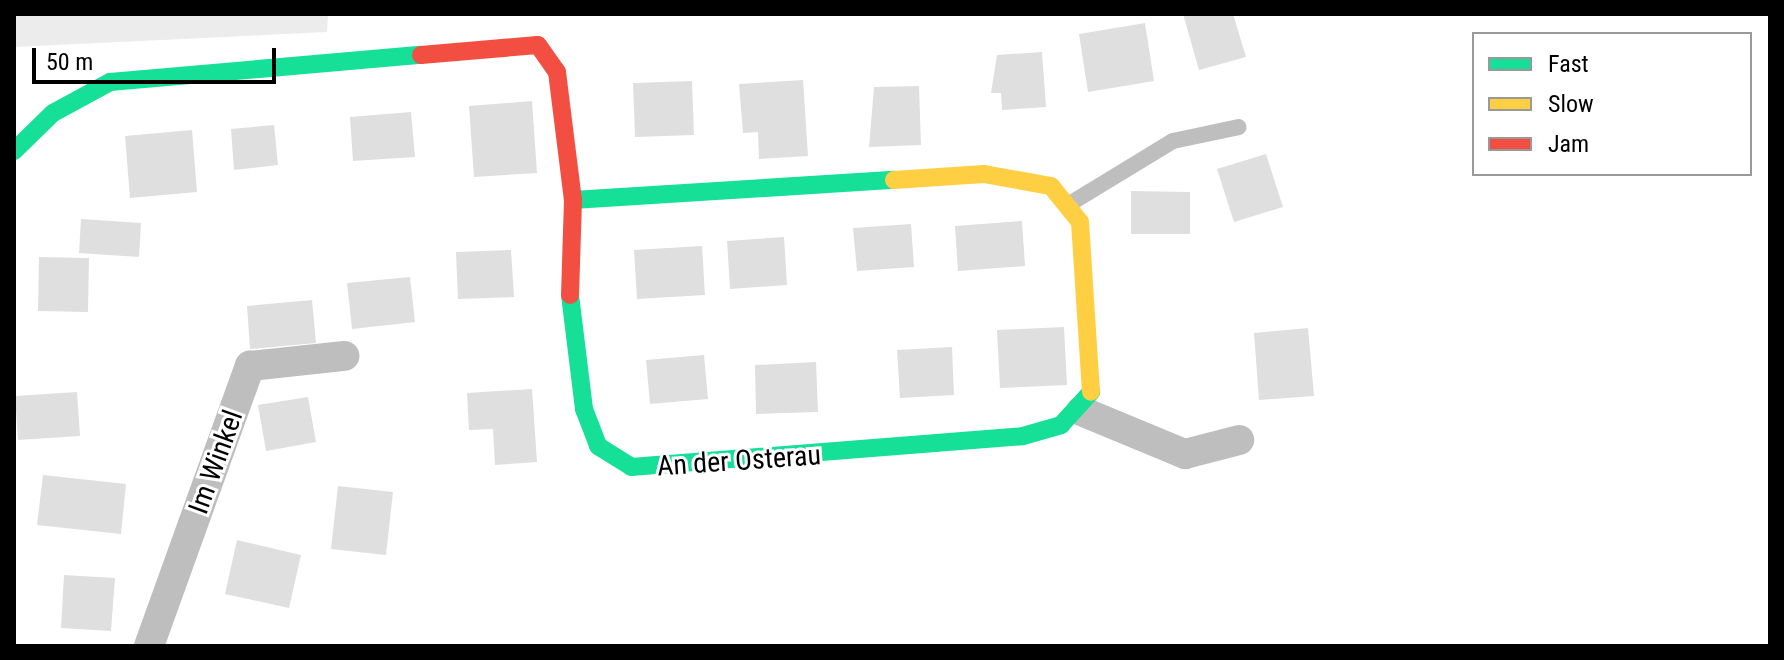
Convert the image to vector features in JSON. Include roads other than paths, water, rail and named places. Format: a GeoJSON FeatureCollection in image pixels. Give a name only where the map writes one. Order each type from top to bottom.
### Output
{"type":"FeatureCollection","features":[{"type":"Feature","properties":{"kind":"street","name":"An der Osterau"},"geometry":{"type":"LineString","coordinates":[[14,151],[53,113],[110,82],[538,45],[557,72],[573,200],[568,268],[584,409],[598,446],[631,467],[1023,436],[1081,411]]}},
{"type":"Feature","properties":{"kind":"street"},"geometry":{"type":"LineString","coordinates":[[573,200],[984,174],[1023,177],[1071,203],[1080,222],[1096,384],[1081,411],[1185,454],[1239,440]]}},
{"type":"Feature","properties":{"kind":"street","name":"Im Winkel"},"geometry":{"type":"LineString","coordinates":[[149,646],[250,366],[344,356]]}},
{"type":"Feature","properties":{"kind":"lane"},"geometry":{"type":"LineString","coordinates":[[1071,203],[1173,141],[1239,127]]}}]}
